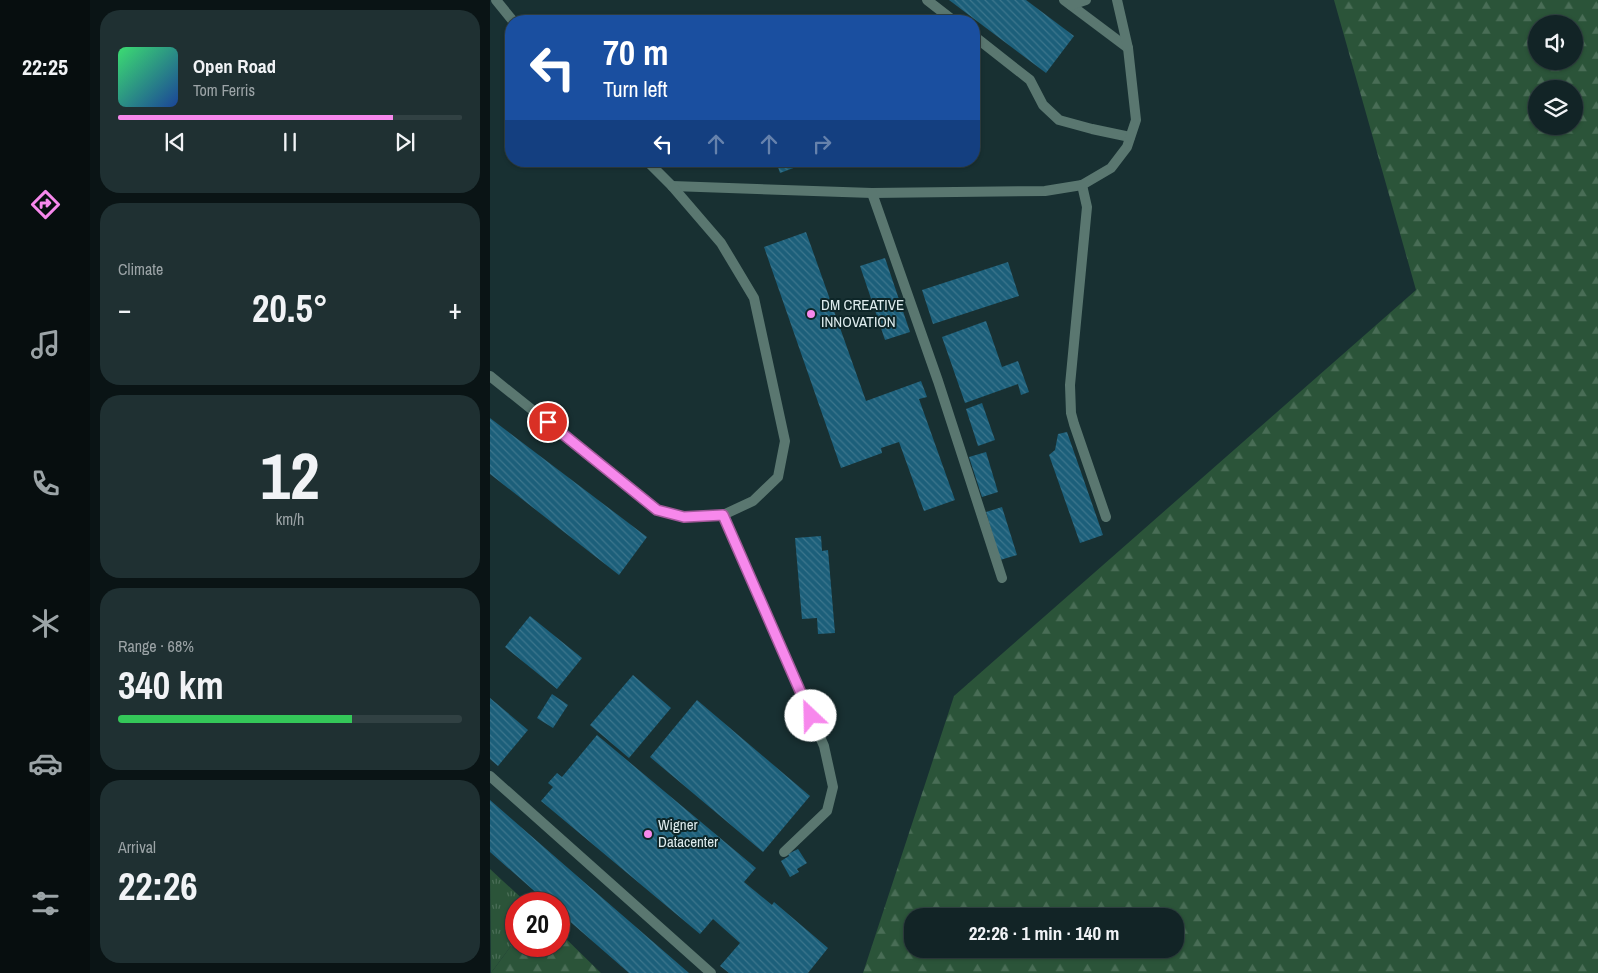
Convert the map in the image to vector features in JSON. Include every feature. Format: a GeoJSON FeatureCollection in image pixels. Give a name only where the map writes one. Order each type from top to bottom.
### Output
{"type":"FeatureCollection","features":[{"type":"Feature","properties":{"kind":"lane"},"geometry":{"type":"LineString","coordinates":[[496,0],[508,15]]}},
{"type":"Feature","properties":{"kind":"lane"},"geometry":{"type":"LineString","coordinates":[[927,0],[946,15]]}},
{"type":"Feature","properties":{"kind":"lane"},"geometry":{"type":"LineString","coordinates":[[1067,2],[1086,0]]}},
{"type":"Feature","properties":{"kind":"lane"},"geometry":{"type":"LineString","coordinates":[[672,186],[796,192],[872,193],[1045,191],[1082,185],[1111,168],[1127,147],[1136,120],[1128,48],[1117,0]]}},
{"type":"Feature","properties":{"kind":"lane"},"geometry":{"type":"LineString","coordinates":[[1067,2],[1128,48]]}},
{"type":"Feature","properties":{"kind":"lane"},"geometry":{"type":"LineString","coordinates":[[980,41],[1030,80],[1043,105],[1059,120],[1130,137]]}},
{"type":"Feature","properties":{"kind":"lane"},"geometry":{"type":"LineString","coordinates":[[490,376],[657,510],[684,517],[723,515],[753,501],[778,477],[785,441],[754,298],[721,243],[653,167]]}},
{"type":"Feature","properties":{"kind":"lane"},"geometry":{"type":"LineString","coordinates":[[1082,185],[1087,207],[1070,385],[1071,413],[1106,517]]}},
{"type":"Feature","properties":{"kind":"lane"},"geometry":{"type":"LineString","coordinates":[[872,193],[938,382],[1002,578]]}},
{"type":"Feature","properties":{"kind":"lane"},"geometry":{"type":"LineString","coordinates":[[723,515],[824,746],[833,787],[826,811],[784,852]]}},
{"type":"Feature","properties":{"kind":"lane"},"geometry":{"type":"LineString","coordinates":[[490,776],[711,973]]}},
{"type":"Feature","properties":{"kind":"green space"},"geometry":{"type":"Polygon","coordinates":[[[1334,0],[1598,0],[1598,973],[863,973],[954,696],[1416,290],[1334,0]]]}},
{"type":"Feature","properties":{"kind":"green space"},"geometry":{"type":"Polygon","coordinates":[[[490,869],[515,892],[505,892],[505,954],[491,973],[490,869]]]}},
{"type":"Feature","properties":{"kind":"green space"},"geometry":{"type":"Polygon","coordinates":[[[570,943],[601,973],[491,973],[505,954],[505,957],[570,957],[570,943]]]}},
{"type":"Feature","properties":{"kind":"building"},"geometry":{"type":"Polygon","coordinates":[[[949,0],[1026,0],[1074,36],[1046,73],[980,23],[980,15],[969,15],[949,0]]]}},
{"type":"Feature","properties":{"kind":"building"},"geometry":{"type":"Polygon","coordinates":[[[778,167],[796,167],[780,173],[778,167]]]}},
{"type":"Feature","properties":{"kind":"building","name":"DM CREATIVE INNOVATION"},"geometry":{"type":"Polygon","coordinates":[[[806,232],[866,401],[921,381],[927,397],[919,399],[955,500],[924,511],[899,442],[881,448],[882,453],[841,468],[764,247],[806,232]]]}},
{"type":"Feature","properties":{"kind":"building"},"geometry":{"type":"Polygon","coordinates":[[[885,258],[910,332],[885,340],[860,266],[885,258]]]}},
{"type":"Feature","properties":{"kind":"building"},"geometry":{"type":"Polygon","coordinates":[[[1008,262],[1019,296],[933,324],[922,290],[1008,262]]]}},
{"type":"Feature","properties":{"kind":"building"},"geometry":{"type":"Polygon","coordinates":[[[986,321],[1002,367],[1018,361],[1029,392],[1021,395],[1018,384],[965,403],[942,337],[986,321]]]}},
{"type":"Feature","properties":{"kind":"building"},"geometry":{"type":"Polygon","coordinates":[[[982,403],[995,440],[978,446],[966,409],[982,403]]]}},
{"type":"Feature","properties":{"kind":"building"},"geometry":{"type":"Polygon","coordinates":[[[490,418],[647,537],[619,575],[490,474],[490,418]]]}},
{"type":"Feature","properties":{"kind":"building"},"geometry":{"type":"Polygon","coordinates":[[[1067,432],[1103,535],[1080,543],[1049,455],[1055,450],[1058,434],[1067,432]]]}},
{"type":"Feature","properties":{"kind":"building"},"geometry":{"type":"Polygon","coordinates":[[[986,452],[998,492],[982,497],[969,457],[986,452]]]}},
{"type":"Feature","properties":{"kind":"building"},"geometry":{"type":"Polygon","coordinates":[[[1002,507],[1017,555],[1000,560],[986,512],[1002,507]]]}},
{"type":"Feature","properties":{"kind":"building"},"geometry":{"type":"Polygon","coordinates":[[[821,536],[822,551],[828,550],[835,633],[818,634],[817,618],[802,619],[795,538],[821,536]]]}},
{"type":"Feature","properties":{"kind":"building"},"geometry":{"type":"Polygon","coordinates":[[[530,616],[582,658],[557,689],[505,647],[530,616]]]}},
{"type":"Feature","properties":{"kind":"building"},"geometry":{"type":"Polygon","coordinates":[[[633,675],[671,708],[629,758],[590,725],[633,675]]]}},
{"type":"Feature","properties":{"kind":"building"},"geometry":{"type":"Polygon","coordinates":[[[552,694],[568,705],[553,728],[537,718],[552,694]]]}},
{"type":"Feature","properties":{"kind":"building"},"geometry":{"type":"Polygon","coordinates":[[[490,698],[528,730],[498,766],[490,759],[490,698]]]}},
{"type":"Feature","properties":{"kind":"building"},"geometry":{"type":"Polygon","coordinates":[[[697,700],[810,796],[763,852],[650,757],[697,700]]]}},
{"type":"Feature","properties":{"kind":"building","name":"Wigner Datacenter"},"geometry":{"type":"Polygon","coordinates":[[[597,735],[756,868],[744,882],[772,905],[774,902],[828,948],[808,973],[729,973],[720,966],[740,943],[713,919],[700,934],[541,801],[553,787],[548,783],[557,773],[562,777],[597,735]]]}},
{"type":"Feature","properties":{"kind":"building"},"geometry":{"type":"Polygon","coordinates":[[[490,800],[689,973],[629,973],[570,922],[570,892],[535,892],[490,852],[490,800]]]}},
{"type":"Feature","properties":{"kind":"building"},"geometry":{"type":"Polygon","coordinates":[[[798,849],[807,863],[797,869],[799,872],[790,877],[781,861],[789,856],[788,854],[798,849]]]}},
{"type":"Feature","properties":{"kind":"place","name":"DM CREATIVE INNOVATION"},"geometry":{"type":"Point","coordinates":[811,314]}},
{"type":"Feature","properties":{"kind":"place","name":"Wigner Datacenter"},"geometry":{"type":"Point","coordinates":[648,834]}},
{"type":"Feature","properties":{"kind":"route"},"geometry":{"type":"LineString","coordinates":[[548,422],[657,510],[684,517],[723,515],[811,716]]}}]}
